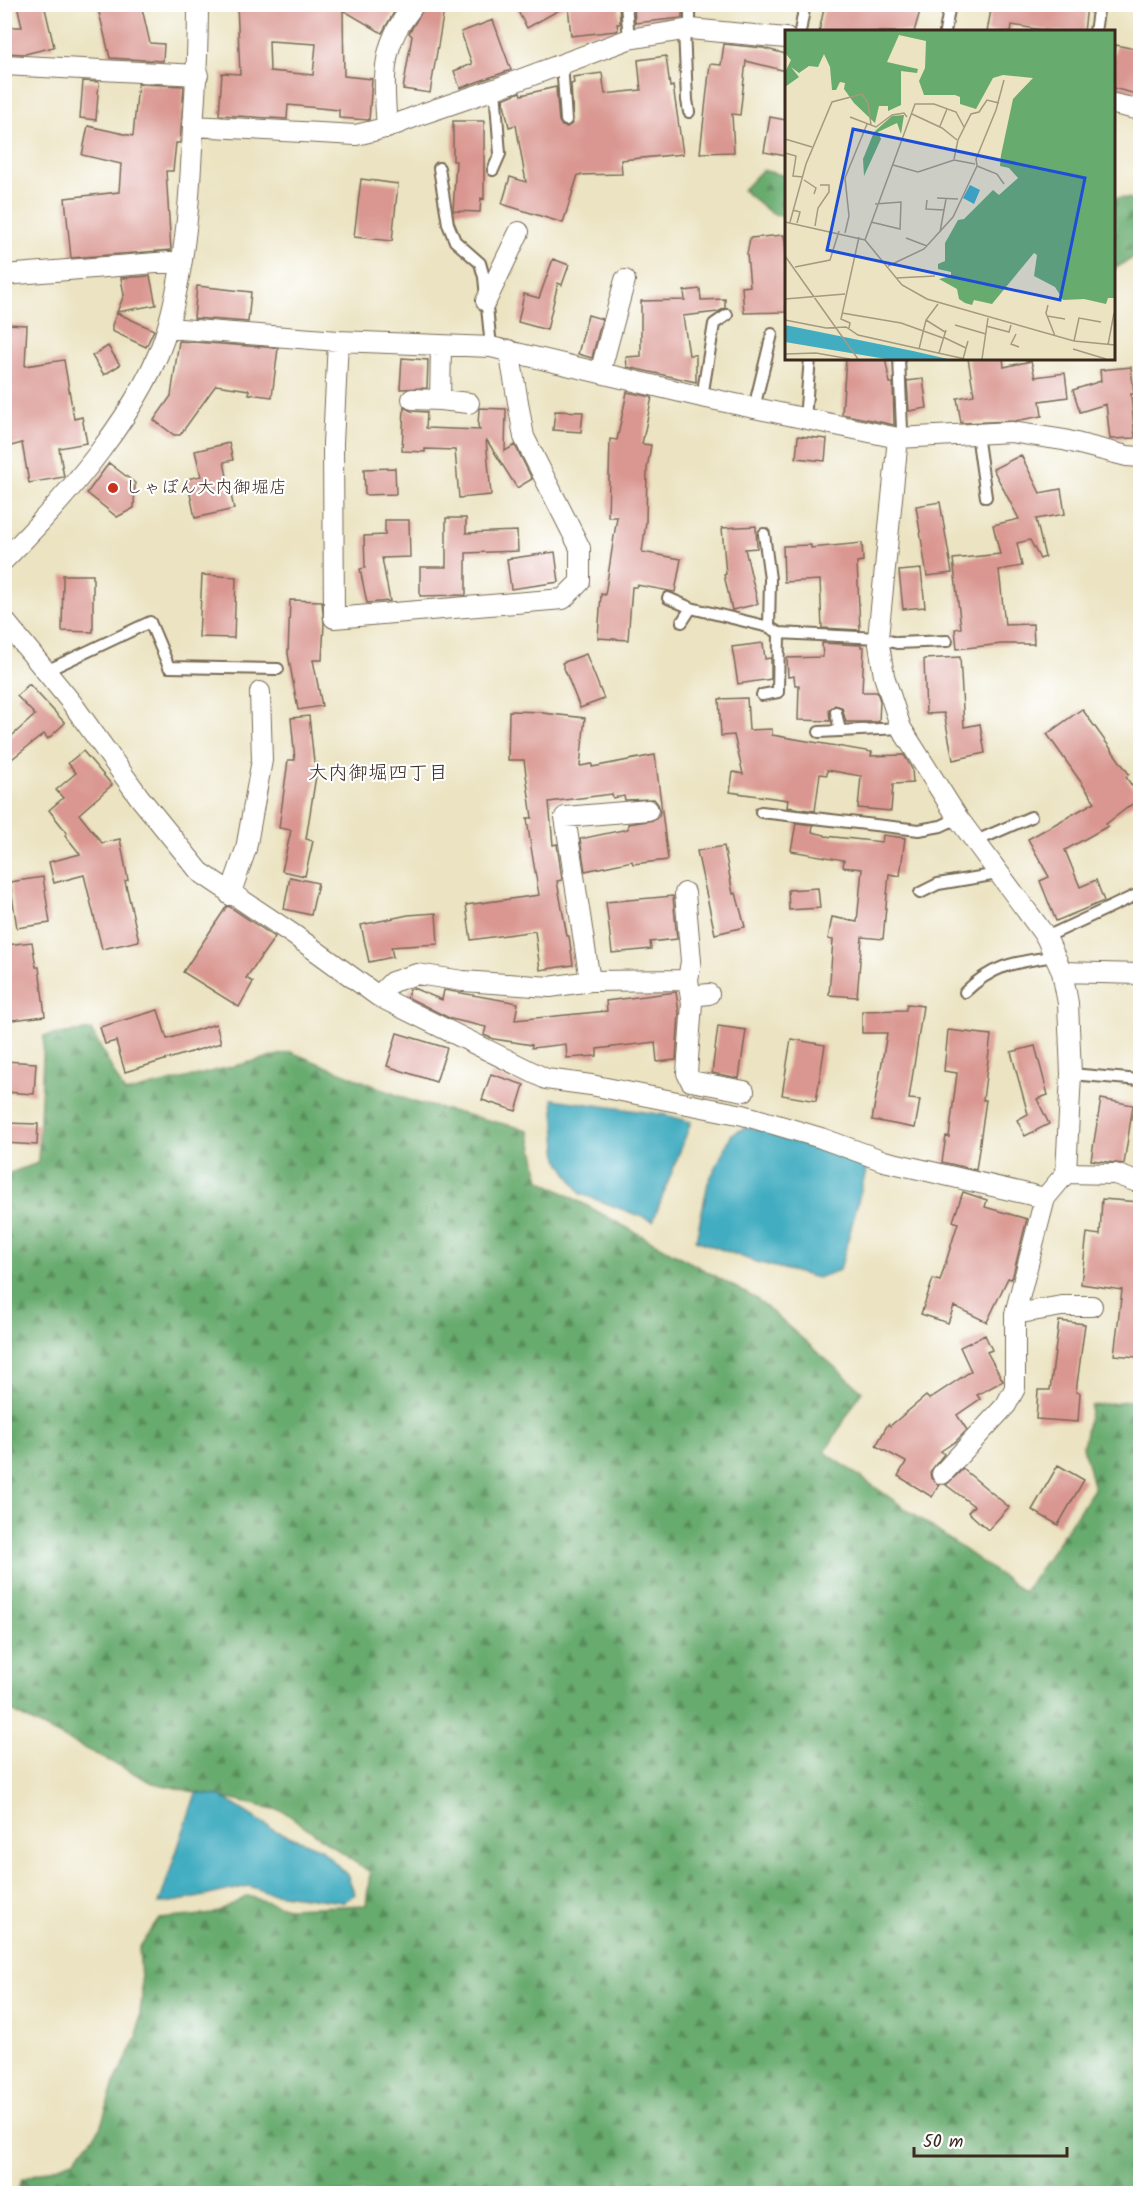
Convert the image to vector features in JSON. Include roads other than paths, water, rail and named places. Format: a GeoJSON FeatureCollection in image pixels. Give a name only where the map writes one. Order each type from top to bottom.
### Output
{"type":"FeatureCollection","features":[{"type":"Feature","properties":{"kind":"street"},"geometry":{"type":"LineString","coordinates":[[4,560],[38,525],[111,435],[150,372],[168,327],[182,261],[192,169],[198,75],[198,4]]}},
{"type":"Feature","properties":{"kind":"street"},"geometry":{"type":"LineString","coordinates":[[387,128],[385,99],[387,62],[393,36],[414,4]]}},
{"type":"Feature","properties":{"kind":"street"},"geometry":{"type":"LineString","coordinates":[[194,126],[356,135],[387,128],[628,39],[687,29],[785,38]]}},
{"type":"Feature","properties":{"kind":"street"},"geometry":{"type":"LineString","coordinates":[[4,65],[198,75]]}},
{"type":"Feature","properties":{"kind":"street"},"geometry":{"type":"LineString","coordinates":[[1115,104],[1140,110]]}},
{"type":"Feature","properties":{"kind":"street"},"geometry":{"type":"LineString","coordinates":[[486,301],[519,232]]}},
{"type":"Feature","properties":{"kind":"street"},"geometry":{"type":"LineString","coordinates":[[4,275],[182,261]]}},
{"type":"Feature","properties":{"kind":"street"},"geometry":{"type":"LineString","coordinates":[[600,373],[625,280]]}},
{"type":"Feature","properties":{"kind":"street"},"geometry":{"type":"LineString","coordinates":[[168,327],[338,341],[500,348],[702,397],[898,438],[1011,432],[1064,440],[1127,456],[1140,457]]}},
{"type":"Feature","properties":{"kind":"street"},"geometry":{"type":"LineString","coordinates":[[338,341],[333,443],[334,618],[563,599],[580,582],[580,548],[524,437],[500,348]]}},
{"type":"Feature","properties":{"kind":"street"},"geometry":{"type":"LineString","coordinates":[[440,400],[441,346]]}},
{"type":"Feature","properties":{"kind":"street"},"geometry":{"type":"LineString","coordinates":[[412,399],[469,402]]}},
{"type":"Feature","properties":{"kind":"street"},"geometry":{"type":"LineString","coordinates":[[898,438],[878,638],[884,676],[901,728],[958,818],[1046,937],[1058,964],[1068,1003],[1071,1074],[1066,1173],[1045,1198],[1016,1314],[1015,1388],[1006,1405],[942,1474]]}},
{"type":"Feature","properties":{"kind":"street"},"geometry":{"type":"LineString","coordinates":[[4,620],[71,702],[140,798],[200,872],[230,895],[294,935],[378,996],[546,1079],[591,1085],[743,1115],[821,1138],[884,1161],[1045,1198]]}},
{"type":"Feature","properties":{"kind":"street"},"geometry":{"type":"LineString","coordinates":[[230,895],[246,849],[262,760],[260,692]]}},
{"type":"Feature","properties":{"kind":"street"},"geometry":{"type":"LineString","coordinates":[[590,981],[565,817],[648,810]]}},
{"type":"Feature","properties":{"kind":"street"},"geometry":{"type":"LineString","coordinates":[[685,893],[696,990],[692,1003],[687,1073],[691,1081],[744,1091]]}},
{"type":"Feature","properties":{"kind":"street"},"geometry":{"type":"LineString","coordinates":[[1058,964],[1140,974]]}},
{"type":"Feature","properties":{"kind":"street"},"geometry":{"type":"LineString","coordinates":[[378,996],[392,982],[417,974],[463,981],[550,987],[590,981],[696,990]]}},
{"type":"Feature","properties":{"kind":"street"},"geometry":{"type":"LineString","coordinates":[[1066,1173],[1115,1174],[1140,1183]]}},
{"type":"Feature","properties":{"kind":"street"},"geometry":{"type":"LineString","coordinates":[[1016,1314],[1062,1306],[1092,1306]]}},
{"type":"Feature","properties":{"kind":"lane"},"geometry":{"type":"LineString","coordinates":[[626,4],[628,39]]}},
{"type":"Feature","properties":{"kind":"lane"},"geometry":{"type":"LineString","coordinates":[[689,112],[687,29],[690,4]]}},
{"type":"Feature","properties":{"kind":"lane"},"geometry":{"type":"LineString","coordinates":[[800,30],[805,4]]}},
{"type":"Feature","properties":{"kind":"lane"},"geometry":{"type":"LineString","coordinates":[[945,30],[951,4]]}},
{"type":"Feature","properties":{"kind":"lane"},"geometry":{"type":"LineString","coordinates":[[1095,30],[1099,4]]}},
{"type":"Feature","properties":{"kind":"lane"},"geometry":{"type":"LineString","coordinates":[[562,63],[566,120]]}},
{"type":"Feature","properties":{"kind":"lane"},"geometry":{"type":"LineString","coordinates":[[493,170],[500,154],[495,89]]}},
{"type":"Feature","properties":{"kind":"lane"},"geometry":{"type":"LineString","coordinates":[[439,168],[448,224],[455,241],[480,263],[486,301],[500,348]]}},
{"type":"Feature","properties":{"kind":"lane"},"geometry":{"type":"LineString","coordinates":[[702,397],[714,324],[727,315]]}},
{"type":"Feature","properties":{"kind":"lane"},"geometry":{"type":"LineString","coordinates":[[754,408],[772,334]]}},
{"type":"Feature","properties":{"kind":"lane"},"geometry":{"type":"LineString","coordinates":[[806,419],[810,360]]}},
{"type":"Feature","properties":{"kind":"lane"},"geometry":{"type":"LineString","coordinates":[[898,438],[902,430],[899,360]]}},
{"type":"Feature","properties":{"kind":"lane"},"geometry":{"type":"LineString","coordinates":[[977,434],[986,497]]}},
{"type":"Feature","properties":{"kind":"lane"},"geometry":{"type":"LineString","coordinates":[[764,534],[770,579],[769,627]]}},
{"type":"Feature","properties":{"kind":"lane"},"geometry":{"type":"LineString","coordinates":[[668,598],[691,608],[769,627],[779,633],[878,638],[897,643],[947,641]]}},
{"type":"Feature","properties":{"kind":"lane"},"geometry":{"type":"LineString","coordinates":[[682,622],[691,608]]}},
{"type":"Feature","properties":{"kind":"lane"},"geometry":{"type":"LineString","coordinates":[[46,671],[150,622],[169,667],[278,669]]}},
{"type":"Feature","properties":{"kind":"lane"},"geometry":{"type":"LineString","coordinates":[[762,695],[778,692],[779,633]]}},
{"type":"Feature","properties":{"kind":"lane"},"geometry":{"type":"LineString","coordinates":[[836,712],[840,731]]}},
{"type":"Feature","properties":{"kind":"lane"},"geometry":{"type":"LineString","coordinates":[[819,732],[901,728]]}},
{"type":"Feature","properties":{"kind":"lane"},"geometry":{"type":"LineString","coordinates":[[762,812],[919,830],[941,826],[958,818]]}},
{"type":"Feature","properties":{"kind":"lane"},"geometry":{"type":"LineString","coordinates":[[976,841],[1031,818]]}},
{"type":"Feature","properties":{"kind":"lane"},"geometry":{"type":"LineString","coordinates":[[920,893],[938,884],[998,874]]}},
{"type":"Feature","properties":{"kind":"lane"},"geometry":{"type":"LineString","coordinates":[[1046,937],[1134,896]]}},
{"type":"Feature","properties":{"kind":"lane"},"geometry":{"type":"LineString","coordinates":[[965,992],[978,980],[996,969],[1023,961],[1058,964]]}},
{"type":"Feature","properties":{"kind":"lane"},"geometry":{"type":"LineString","coordinates":[[1071,1074],[1140,1080]]}},
{"type":"Feature","properties":{"kind":"water"},"geometry":{"type":"Polygon","coordinates":[[[553,1099],[666,1115],[691,1122],[653,1221],[581,1194],[558,1159],[553,1099]]]}},
{"type":"Feature","properties":{"kind":"water"},"geometry":{"type":"Polygon","coordinates":[[[747,1127],[834,1148],[867,1167],[840,1270],[817,1278],[753,1261],[696,1240],[708,1183],[732,1134],[747,1127]]]}},
{"type":"Feature","properties":{"kind":"water"},"geometry":{"type":"Polygon","coordinates":[[[196,1793],[220,1796],[274,1830],[321,1849],[347,1875],[355,1894],[343,1902],[266,1892],[249,1886],[159,1904],[196,1793]]]}},
{"type":"Feature","properties":{"kind":"place","name":"しゃぼん大内御堀店"},"geometry":{"type":"Point","coordinates":[113,488]}},
{"type":"Feature","properties":{"kind":"district","name":"大内御堀四丁目"},"geometry":{"type":"Point","coordinates":[378,774]}}]}
